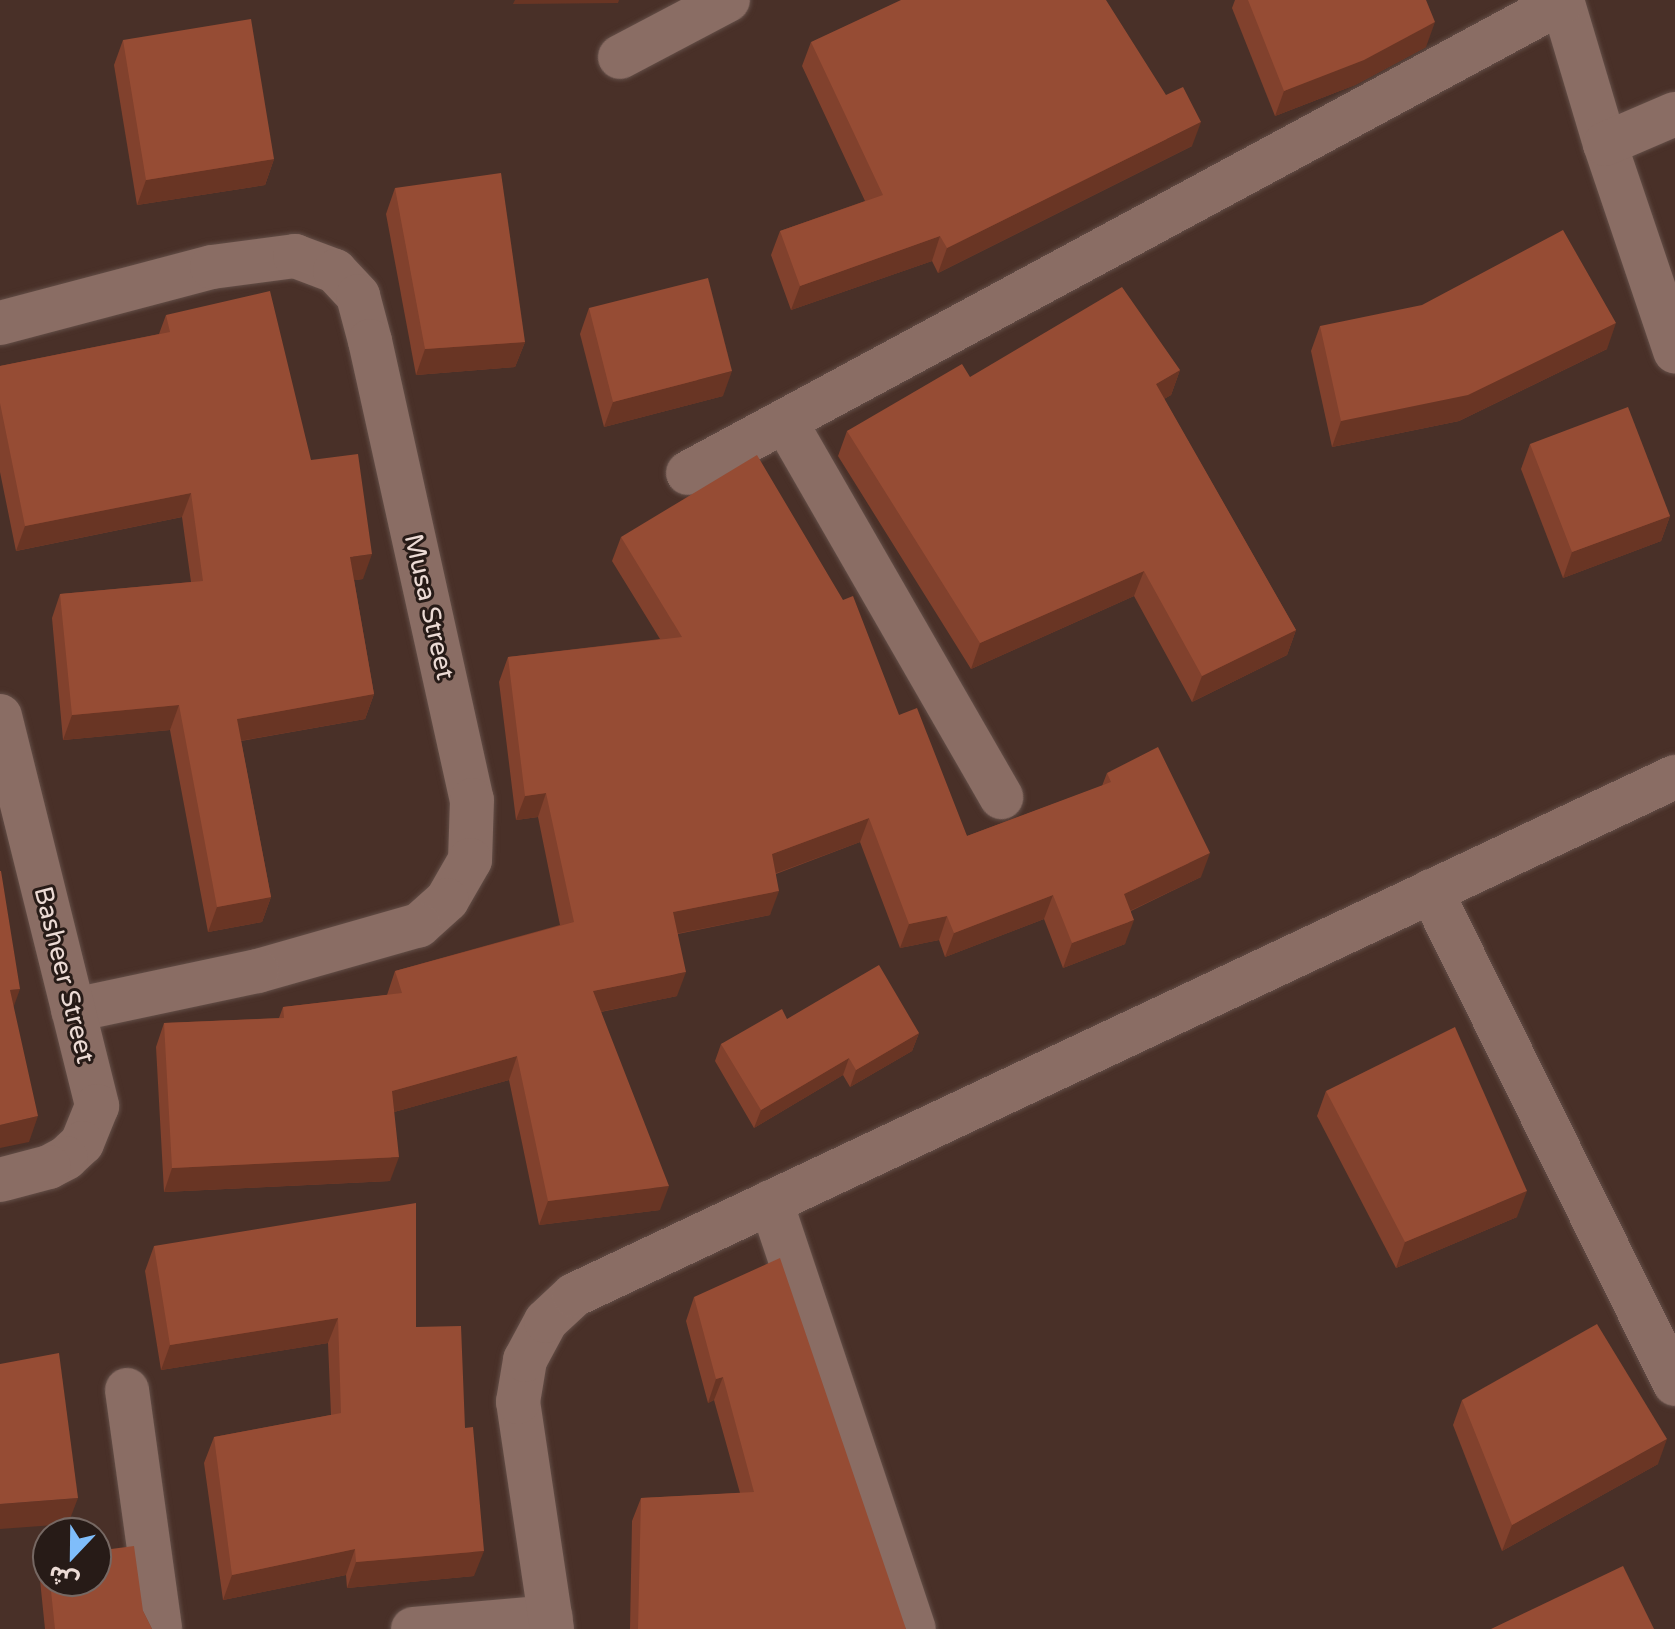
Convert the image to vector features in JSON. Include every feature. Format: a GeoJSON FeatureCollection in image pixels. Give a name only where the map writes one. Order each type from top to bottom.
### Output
{"type":"FeatureCollection","features":[{"type":"Feature","properties":{"kind":"street"},"geometry":{"type":"LineString","coordinates":[[620,57],[728,0]]}},
{"type":"Feature","properties":{"kind":"street"},"geometry":{"type":"LineString","coordinates":[[688,473],[1562,1],[1605,144],[1675,351]]}},
{"type":"Feature","properties":{"kind":"street"},"geometry":{"type":"LineString","coordinates":[[1605,144],[1675,114]]}},
{"type":"Feature","properties":{"kind":"street","name":"Musa Street"},"geometry":{"type":"LineString","coordinates":[[0,323],[212,267],[295,256],[335,271],[358,296],[370,341],[472,800],[470,860],[447,900],[419,925],[257,971],[73,1010]]}},
{"type":"Feature","properties":{"kind":"street"},"geometry":{"type":"LineString","coordinates":[[785,421],[1001,797]]}},
{"type":"Feature","properties":{"kind":"street","name":"Basheer Street"},"geometry":{"type":"LineString","coordinates":[[0,716],[97,1106],[82,1143],[66,1158],[49,1167],[0,1180]]}},
{"type":"Feature","properties":{"kind":"street"},"geometry":{"type":"LineString","coordinates":[[413,1629],[551,1623],[518,1402],[525,1360],[546,1321],[574,1295],[1675,777]]}},
{"type":"Feature","properties":{"kind":"street"},"geometry":{"type":"LineString","coordinates":[[1431,891],[1675,1384]]}},
{"type":"Feature","properties":{"kind":"street"},"geometry":{"type":"LineString","coordinates":[[771,1202],[914,1629]]}},
{"type":"Feature","properties":{"kind":"street"},"geometry":{"type":"LineString","coordinates":[[127,1390],[160,1629]]}},
{"type":"Feature","properties":{"kind":"building"},"geometry":{"type":"Polygon","coordinates":[[[901,0],[1106,0],[1166,95],[1183,87],[1201,122],[947,248],[940,236],[800,286],[780,231],[883,195],[811,42],[901,0]]]}},
{"type":"Feature","properties":{"kind":"building"},"geometry":{"type":"Polygon","coordinates":[[[1248,0],[1426,0],[1435,22],[1364,60],[1284,91],[1248,0]]]}},
{"type":"Feature","properties":{"kind":"building"},"geometry":{"type":"Polygon","coordinates":[[[251,19],[274,159],[146,180],[123,40],[251,19]]]}},
{"type":"Feature","properties":{"kind":"building"},"geometry":{"type":"Polygon","coordinates":[[[501,173],[525,342],[425,349],[395,188],[501,173]]]}},
{"type":"Feature","properties":{"kind":"building"},"geometry":{"type":"Polygon","coordinates":[[[1563,230],[1616,323],[1468,395],[1341,421],[1320,326],[1422,305],[1563,230]]]}},
{"type":"Feature","properties":{"kind":"building"},"geometry":{"type":"Polygon","coordinates":[[[708,278],[732,371],[613,402],[589,308],[708,278]]]}},
{"type":"Feature","properties":{"kind":"building"},"geometry":{"type":"Polygon","coordinates":[[[1122,287],[1180,370],[1156,384],[1296,630],[1202,676],[1144,571],[980,643],[847,431],[962,364],[970,377],[1122,287]]]}},
{"type":"Feature","properties":{"kind":"building"},"geometry":{"type":"Polygon","coordinates":[[[270,291],[311,460],[358,454],[372,554],[350,557],[374,694],[237,719],[271,897],[217,907],[179,705],[72,715],[60,594],[203,581],[191,493],[25,526],[0,403],[0,366],[170,332],[166,315],[270,291]]]}},
{"type":"Feature","properties":{"kind":"building"},"geometry":{"type":"Polygon","coordinates":[[[1628,407],[1670,516],[1572,552],[1530,444],[1628,407]]]}},
{"type":"Feature","properties":{"kind":"building"},"geometry":{"type":"Polygon","coordinates":[[[757,455],[843,600],[853,596],[899,715],[917,708],[967,836],[1111,782],[1107,773],[1158,747],[1210,853],[1124,894],[1134,920],[1072,943],[1053,895],[954,933],[947,916],[909,924],[869,818],[772,854],[779,891],[673,912],[686,972],[593,991],[669,1186],[548,1201],[517,1056],[392,1091],[399,1157],[172,1168],[164,1023],[284,1018],[283,1007],[402,993],[395,971],[574,922],[546,793],[525,796],[508,657],[682,637],[621,537],[757,455]]]}},
{"type":"Feature","properties":{"kind":"building"},"geometry":{"type":"Polygon","coordinates":[[[0,871],[20,989],[10,990],[38,1116],[0,1125],[0,871]]]}},
{"type":"Feature","properties":{"kind":"building"},"geometry":{"type":"Polygon","coordinates":[[[879,965],[919,1033],[856,1070],[849,1058],[761,1110],[721,1044],[782,1009],[787,1019],[879,965]]]}},
{"type":"Feature","properties":{"kind":"building"},"geometry":{"type":"Polygon","coordinates":[[[1455,1027],[1527,1191],[1405,1242],[1326,1091],[1455,1027]]]}},
{"type":"Feature","properties":{"kind":"building"},"geometry":{"type":"Polygon","coordinates":[[[416,1203],[416,1327],[461,1326],[465,1428],[473,1427],[484,1551],[356,1562],[355,1549],[232,1575],[214,1437],[341,1413],[338,1318],[170,1345],[154,1246],[416,1203]]]}},
{"type":"Feature","properties":{"kind":"building"},"geometry":{"type":"Polygon","coordinates":[[[780,1258],[906,1629],[638,1629],[641,1498],[754,1492],[723,1377],[716,1379],[694,1297],[780,1258]]]}},
{"type":"Feature","properties":{"kind":"building"},"geometry":{"type":"Polygon","coordinates":[[[1597,1324],[1667,1439],[1512,1525],[1462,1400],[1597,1324]]]}},
{"type":"Feature","properties":{"kind":"building"},"geometry":{"type":"Polygon","coordinates":[[[59,1353],[78,1498],[0,1504],[0,1364],[59,1353]]]}},
{"type":"Feature","properties":{"kind":"building"},"geometry":{"type":"Polygon","coordinates":[[[134,1546],[143,1611],[152,1629],[55,1629],[52,1597],[112,1597],[112,1549],[134,1546]]]}},
{"type":"Feature","properties":{"kind":"building"},"geometry":{"type":"Polygon","coordinates":[[[1623,1566],[1654,1629],[1491,1629],[1623,1566]]]}}]}
